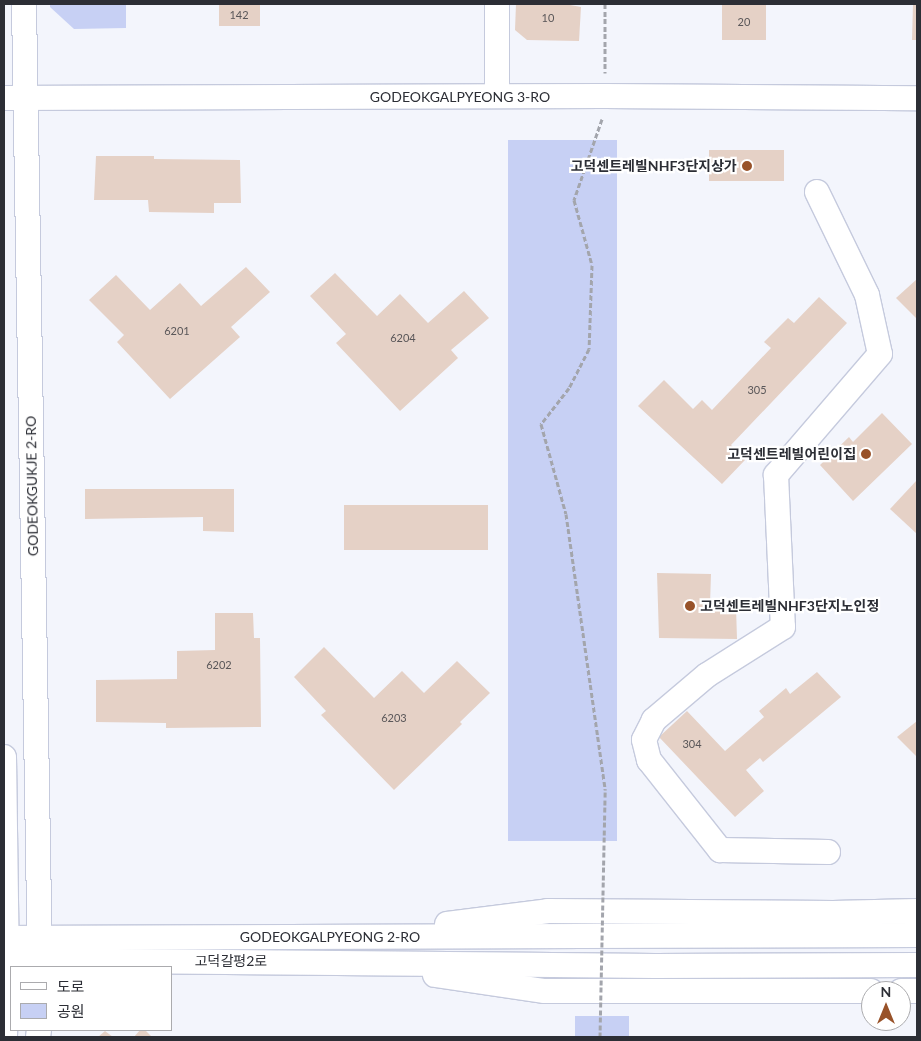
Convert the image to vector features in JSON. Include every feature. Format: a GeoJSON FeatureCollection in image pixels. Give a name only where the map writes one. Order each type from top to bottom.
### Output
{"type":"FeatureCollection","features":[{"type":"Feature","properties":{"kind":"street","name":"GODEOKGUKJE 2-RO"},"geometry":{"type":"LineString","coordinates":[[24,4],[14,98],[40,964]]}},
{"type":"Feature","properties":{"kind":"street"},"geometry":{"type":"LineString","coordinates":[[497,4],[497,96]]}},
{"type":"Feature","properties":{"kind":"street","name":"GODEOKGALPYEONG 3-RO"},"geometry":{"type":"LineString","coordinates":[[14,98],[497,96],[917,98]]}},
{"type":"Feature","properties":{"kind":"street"},"geometry":{"type":"LineString","coordinates":[[817,192],[868,295],[880,354],[776,475],[784,628],[707,675],[654,720],[644,740],[649,760],[720,850],[828,852]]}},
{"type":"Feature","properties":{"kind":"street"},"geometry":{"type":"LineString","coordinates":[[4,757],[5,1037]]}},
{"type":"Feature","properties":{"kind":"street"},"geometry":{"type":"LineString","coordinates":[[346,937],[548,911],[917,912]]}},
{"type":"Feature","properties":{"kind":"street","name":"GODEOKGALPYEONG 2-RO"},"geometry":{"type":"LineString","coordinates":[[5,949],[40,937],[917,934]]}},
{"type":"Feature","properties":{"kind":"street","name":"고덕갈평2로"},"geometry":{"type":"LineString","coordinates":[[5,949],[40,964],[339,962]]}},
{"type":"Feature","properties":{"kind":"street"},"geometry":{"type":"LineString","coordinates":[[339,962],[545,991],[861,991]]}},
{"type":"Feature","properties":{"kind":"street","name":"GODEOKGALPYEONG 2-RO"},"geometry":{"type":"LineString","coordinates":[[339,962],[654,966],[917,965]]}},
{"type":"Feature","properties":{"kind":"path"},"geometry":{"type":"LineString","coordinates":[[600,1037],[605,789],[566,514],[541,424],[569,388],[589,350],[592,265],[574,200],[604,113],[605,4]]}},
{"type":"Feature","properties":{"kind":"green space"},"geometry":{"type":"Polygon","coordinates":[[[50,4],[126,4],[126,28],[74,29],[50,7],[50,4]]]}},
{"type":"Feature","properties":{"kind":"green space"},"geometry":{"type":"Polygon","coordinates":[[[508,140],[617,140],[617,841],[508,841],[508,140]]]}},
{"type":"Feature","properties":{"kind":"green space"},"geometry":{"type":"Polygon","coordinates":[[[575,1016],[629,1016],[629,1037],[575,1037],[575,1016]]]}},
{"type":"Feature","properties":{"kind":"building"},"geometry":{"type":"Polygon","coordinates":[[[219,4],[260,4],[260,26],[219,26],[219,4]]]}},
{"type":"Feature","properties":{"kind":"building"},"geometry":{"type":"Polygon","coordinates":[[[516,4],[565,4],[581,7],[579,41],[527,40],[515,30],[516,4]]]}},
{"type":"Feature","properties":{"kind":"building"},"geometry":{"type":"Polygon","coordinates":[[[722,4],[766,4],[766,40],[722,40],[722,4]]]}},
{"type":"Feature","properties":{"kind":"building"},"geometry":{"type":"Polygon","coordinates":[[[913,4],[917,4],[917,40],[912,40],[913,4]]]}},
{"type":"Feature","properties":{"kind":"building","name":"고덕센트레빌NHF3단지상가"},"geometry":{"type":"Polygon","coordinates":[[[709,150],[784,150],[784,181],[709,181],[709,150]]]}},
{"type":"Feature","properties":{"kind":"building"},"geometry":{"type":"Polygon","coordinates":[[[96,156],[154,156],[154,159],[240,160],[241,203],[214,203],[214,213],[149,212],[148,200],[94,200],[96,156]]]}},
{"type":"Feature","properties":{"kind":"building"},"geometry":{"type":"Polygon","coordinates":[[[246,267],[270,292],[231,327],[240,337],[170,399],[117,342],[124,335],[89,300],[116,275],[150,310],[180,283],[201,306],[246,267]]]}},
{"type":"Feature","properties":{"kind":"building"},"geometry":{"type":"Polygon","coordinates":[[[335,273],[377,316],[400,294],[428,323],[464,291],[489,318],[451,350],[458,358],[400,411],[336,343],[346,334],[310,296],[335,273]]]}},
{"type":"Feature","properties":{"kind":"building"},"geometry":{"type":"Polygon","coordinates":[[[917,279],[917,319],[896,298],[917,279]]]}},
{"type":"Feature","properties":{"kind":"building"},"geometry":{"type":"Polygon","coordinates":[[[819,297],[847,323],[731,445],[745,460],[722,484],[638,406],[664,380],[693,409],[702,400],[712,410],[771,348],[764,342],[788,318],[794,323],[819,297]]]}},
{"type":"Feature","properties":{"kind":"building","name":"고덕센트레빌어린이집"},"geometry":{"type":"Polygon","coordinates":[[[882,413],[912,444],[853,501],[820,465],[849,437],[853,442],[882,413]]]}},
{"type":"Feature","properties":{"kind":"building"},"geometry":{"type":"Polygon","coordinates":[[[917,480],[917,534],[890,509],[917,480]]]}},
{"type":"Feature","properties":{"kind":"building"},"geometry":{"type":"Polygon","coordinates":[[[85,489],[234,489],[234,532],[203,531],[203,517],[85,519],[85,489]]]}},
{"type":"Feature","properties":{"kind":"building"},"geometry":{"type":"Polygon","coordinates":[[[344,505],[488,505],[488,550],[344,550],[344,505]]]}},
{"type":"Feature","properties":{"kind":"building","name":"고덕센트레빌NHF3단지노인정"},"geometry":{"type":"Polygon","coordinates":[[[657,573],[711,574],[710,605],[736,607],[737,639],[659,638],[657,573]]]}},
{"type":"Feature","properties":{"kind":"building"},"geometry":{"type":"Polygon","coordinates":[[[215,613],[253,613],[254,638],[260,638],[261,727],[166,728],[166,723],[96,722],[96,680],[177,679],[177,651],[215,650],[215,613]]]}},
{"type":"Feature","properties":{"kind":"building"},"geometry":{"type":"Polygon","coordinates":[[[324,647],[374,698],[402,671],[424,693],[457,661],[490,693],[460,722],[462,724],[394,790],[321,715],[326,711],[294,677],[324,647]]]}},
{"type":"Feature","properties":{"kind":"building"},"geometry":{"type":"Polygon","coordinates":[[[817,672],[841,697],[763,762],[760,758],[746,770],[764,791],[735,817],[659,737],[687,711],[725,751],[764,717],[759,711],[786,688],[790,694],[817,672]]]}},
{"type":"Feature","properties":{"kind":"building"},"geometry":{"type":"Polygon","coordinates":[[[917,721],[917,757],[897,737],[917,721]]]}},
{"type":"Feature","properties":{"kind":"building"},"geometry":{"type":"Polygon","coordinates":[[[105,1031],[113,1037],[98,1037],[105,1031]]]}},
{"type":"Feature","properties":{"kind":"building"},"geometry":{"type":"Polygon","coordinates":[[[139,1031],[146,1031],[152,1037],[134,1037],[139,1031]]]}},
{"type":"Feature","properties":{"kind":"place","name":"고덕센트레빌NHF3단지상가"},"geometry":{"type":"Point","coordinates":[747,166]}},
{"type":"Feature","properties":{"kind":"place","name":"고덕센트레빌어린이집"},"geometry":{"type":"Point","coordinates":[866,454]}},
{"type":"Feature","properties":{"kind":"place","name":"고덕센트레빌NHF3단지노인정"},"geometry":{"type":"Point","coordinates":[690,606]}}]}
